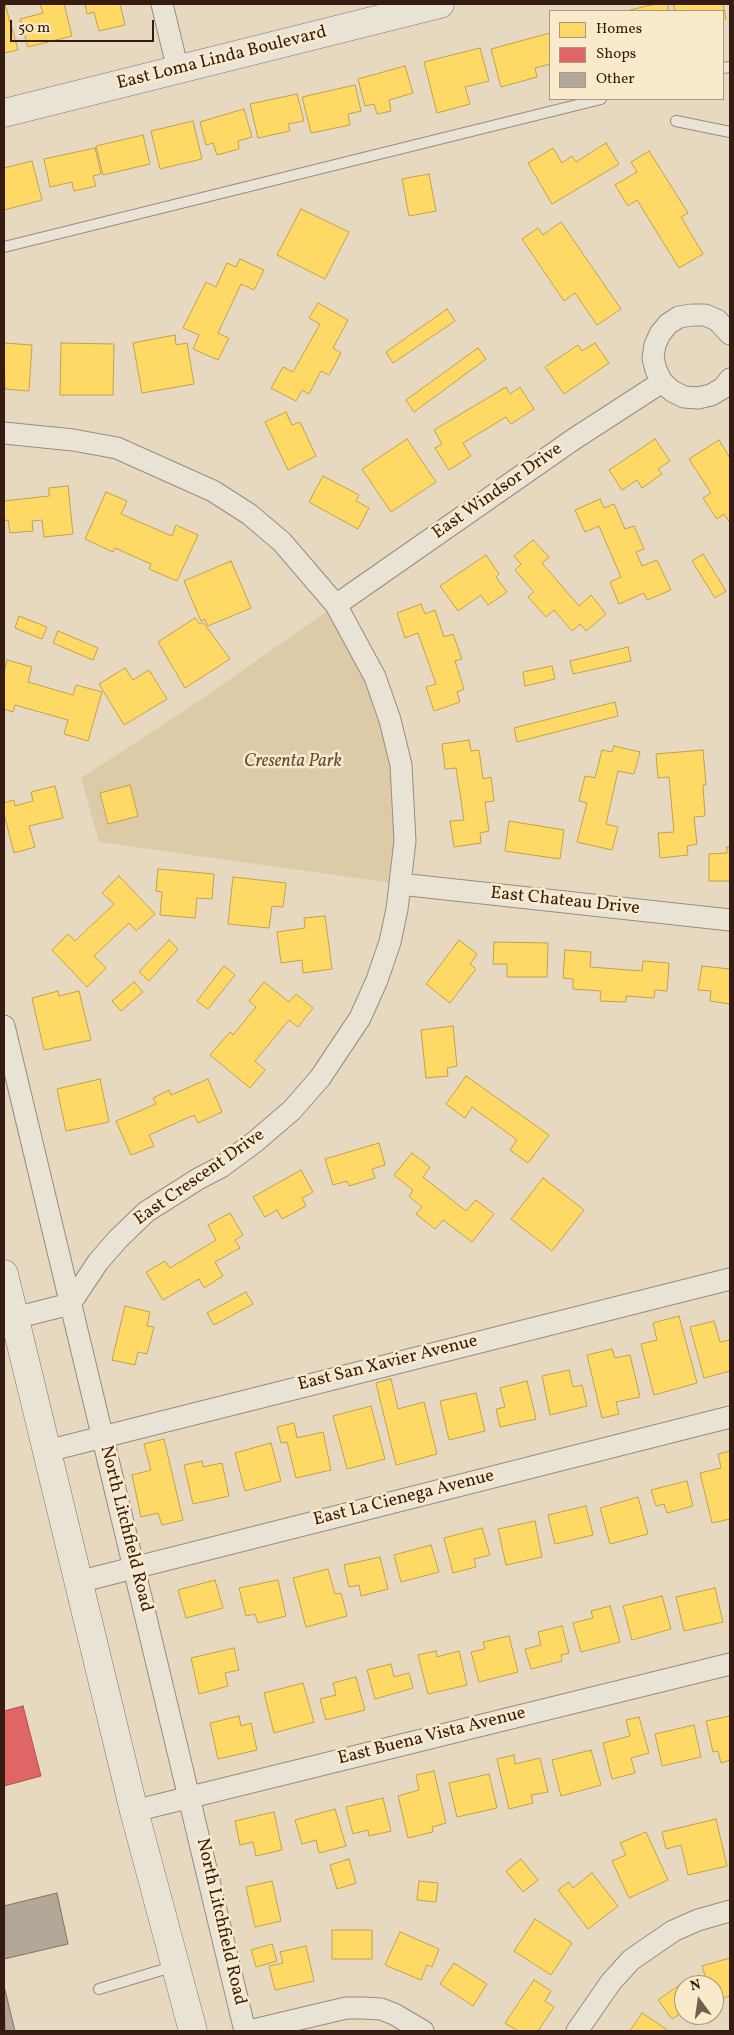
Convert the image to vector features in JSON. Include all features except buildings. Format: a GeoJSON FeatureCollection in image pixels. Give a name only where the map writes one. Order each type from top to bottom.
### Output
{"type":"FeatureCollection","features":[{"type":"Feature","properties":{"kind":"main road","name":"East Loma Linda Boulevard"},"geometry":{"type":"LineString","coordinates":[[4,113],[178,70],[406,8],[440,4]]}},
{"type":"Feature","properties":{"kind":"main road"},"geometry":{"type":"LineString","coordinates":[[4,1274],[134,1811],[192,2031]]}},
{"type":"Feature","properties":{"kind":"street"},"geometry":{"type":"LineString","coordinates":[[162,4],[178,70]]}},
{"type":"Feature","properties":{"kind":"street"},"geometry":{"type":"LineString","coordinates":[[730,334],[717,320],[705,315],[679,317],[668,324],[660,334],[655,345],[653,358],[662,382],[672,391],[684,397],[698,398],[711,395],[722,388],[730,379]]}},
{"type":"Feature","properties":{"kind":"street","name":"East Windsor Drive"},"geometry":{"type":"LineString","coordinates":[[336,605],[574,439],[662,382]]}},
{"type":"Feature","properties":{"kind":"street","name":"East Crescent Drive"},"geometry":{"type":"LineString","coordinates":[[4,433],[73,440],[117,448],[213,491],[249,514],[282,542],[336,605],[360,646],[375,677],[395,738],[401,765],[404,802],[405,841],[390,942],[377,980],[360,1018],[320,1078],[292,1110],[256,1141],[221,1167],[146,1212],[118,1239],[100,1260],[70,1304]]}},
{"type":"Feature","properties":{"kind":"street","name":"East Chateau Drive"},"geometry":{"type":"LineString","coordinates":[[400,884],[730,920]]}},
{"type":"Feature","properties":{"kind":"street","name":"North Litchfield Road"},"geometry":{"type":"LineString","coordinates":[[4,1026],[245,2031]]}},
{"type":"Feature","properties":{"kind":"street","name":"East San Xavier Avenue"},"geometry":{"type":"LineString","coordinates":[[47,1451],[730,1279]]}},
{"type":"Feature","properties":{"kind":"street"},"geometry":{"type":"LineString","coordinates":[[14,1318],[70,1304]]}},
{"type":"Feature","properties":{"kind":"street","name":"East La Cienega Avenue"},"geometry":{"type":"LineString","coordinates":[[78,1582],[730,1417]]}},
{"type":"Feature","properties":{"kind":"street","name":"East Buena Vista Avenue"},"geometry":{"type":"LineString","coordinates":[[134,1811],[730,1664]]}},
{"type":"Feature","properties":{"kind":"street"},"geometry":{"type":"LineString","coordinates":[[577,2031],[611,1982],[638,1954],[673,1931],[698,1920],[730,1911]]}},
{"type":"Feature","properties":{"kind":"street"},"geometry":{"type":"LineString","coordinates":[[249,2031],[346,2008],[380,2009],[394,2014],[423,2031]]}},
{"type":"Feature","properties":{"kind":"lane"},"geometry":{"type":"LineString","coordinates":[[4,247],[597,100]]}},
{"type":"Feature","properties":{"kind":"lane"},"geometry":{"type":"LineString","coordinates":[[676,121],[730,132]]}},
{"type":"Feature","properties":{"kind":"lane"},"geometry":{"type":"LineString","coordinates":[[99,1989],[176,1966]]}},
{"type":"Feature","properties":{"kind":"green space","name":"Cresenta Park"},"geometry":{"type":"Polygon","coordinates":[[[336,605],[390,720],[400,884],[99,842],[81,778],[199,701],[336,605]]]}}]}
